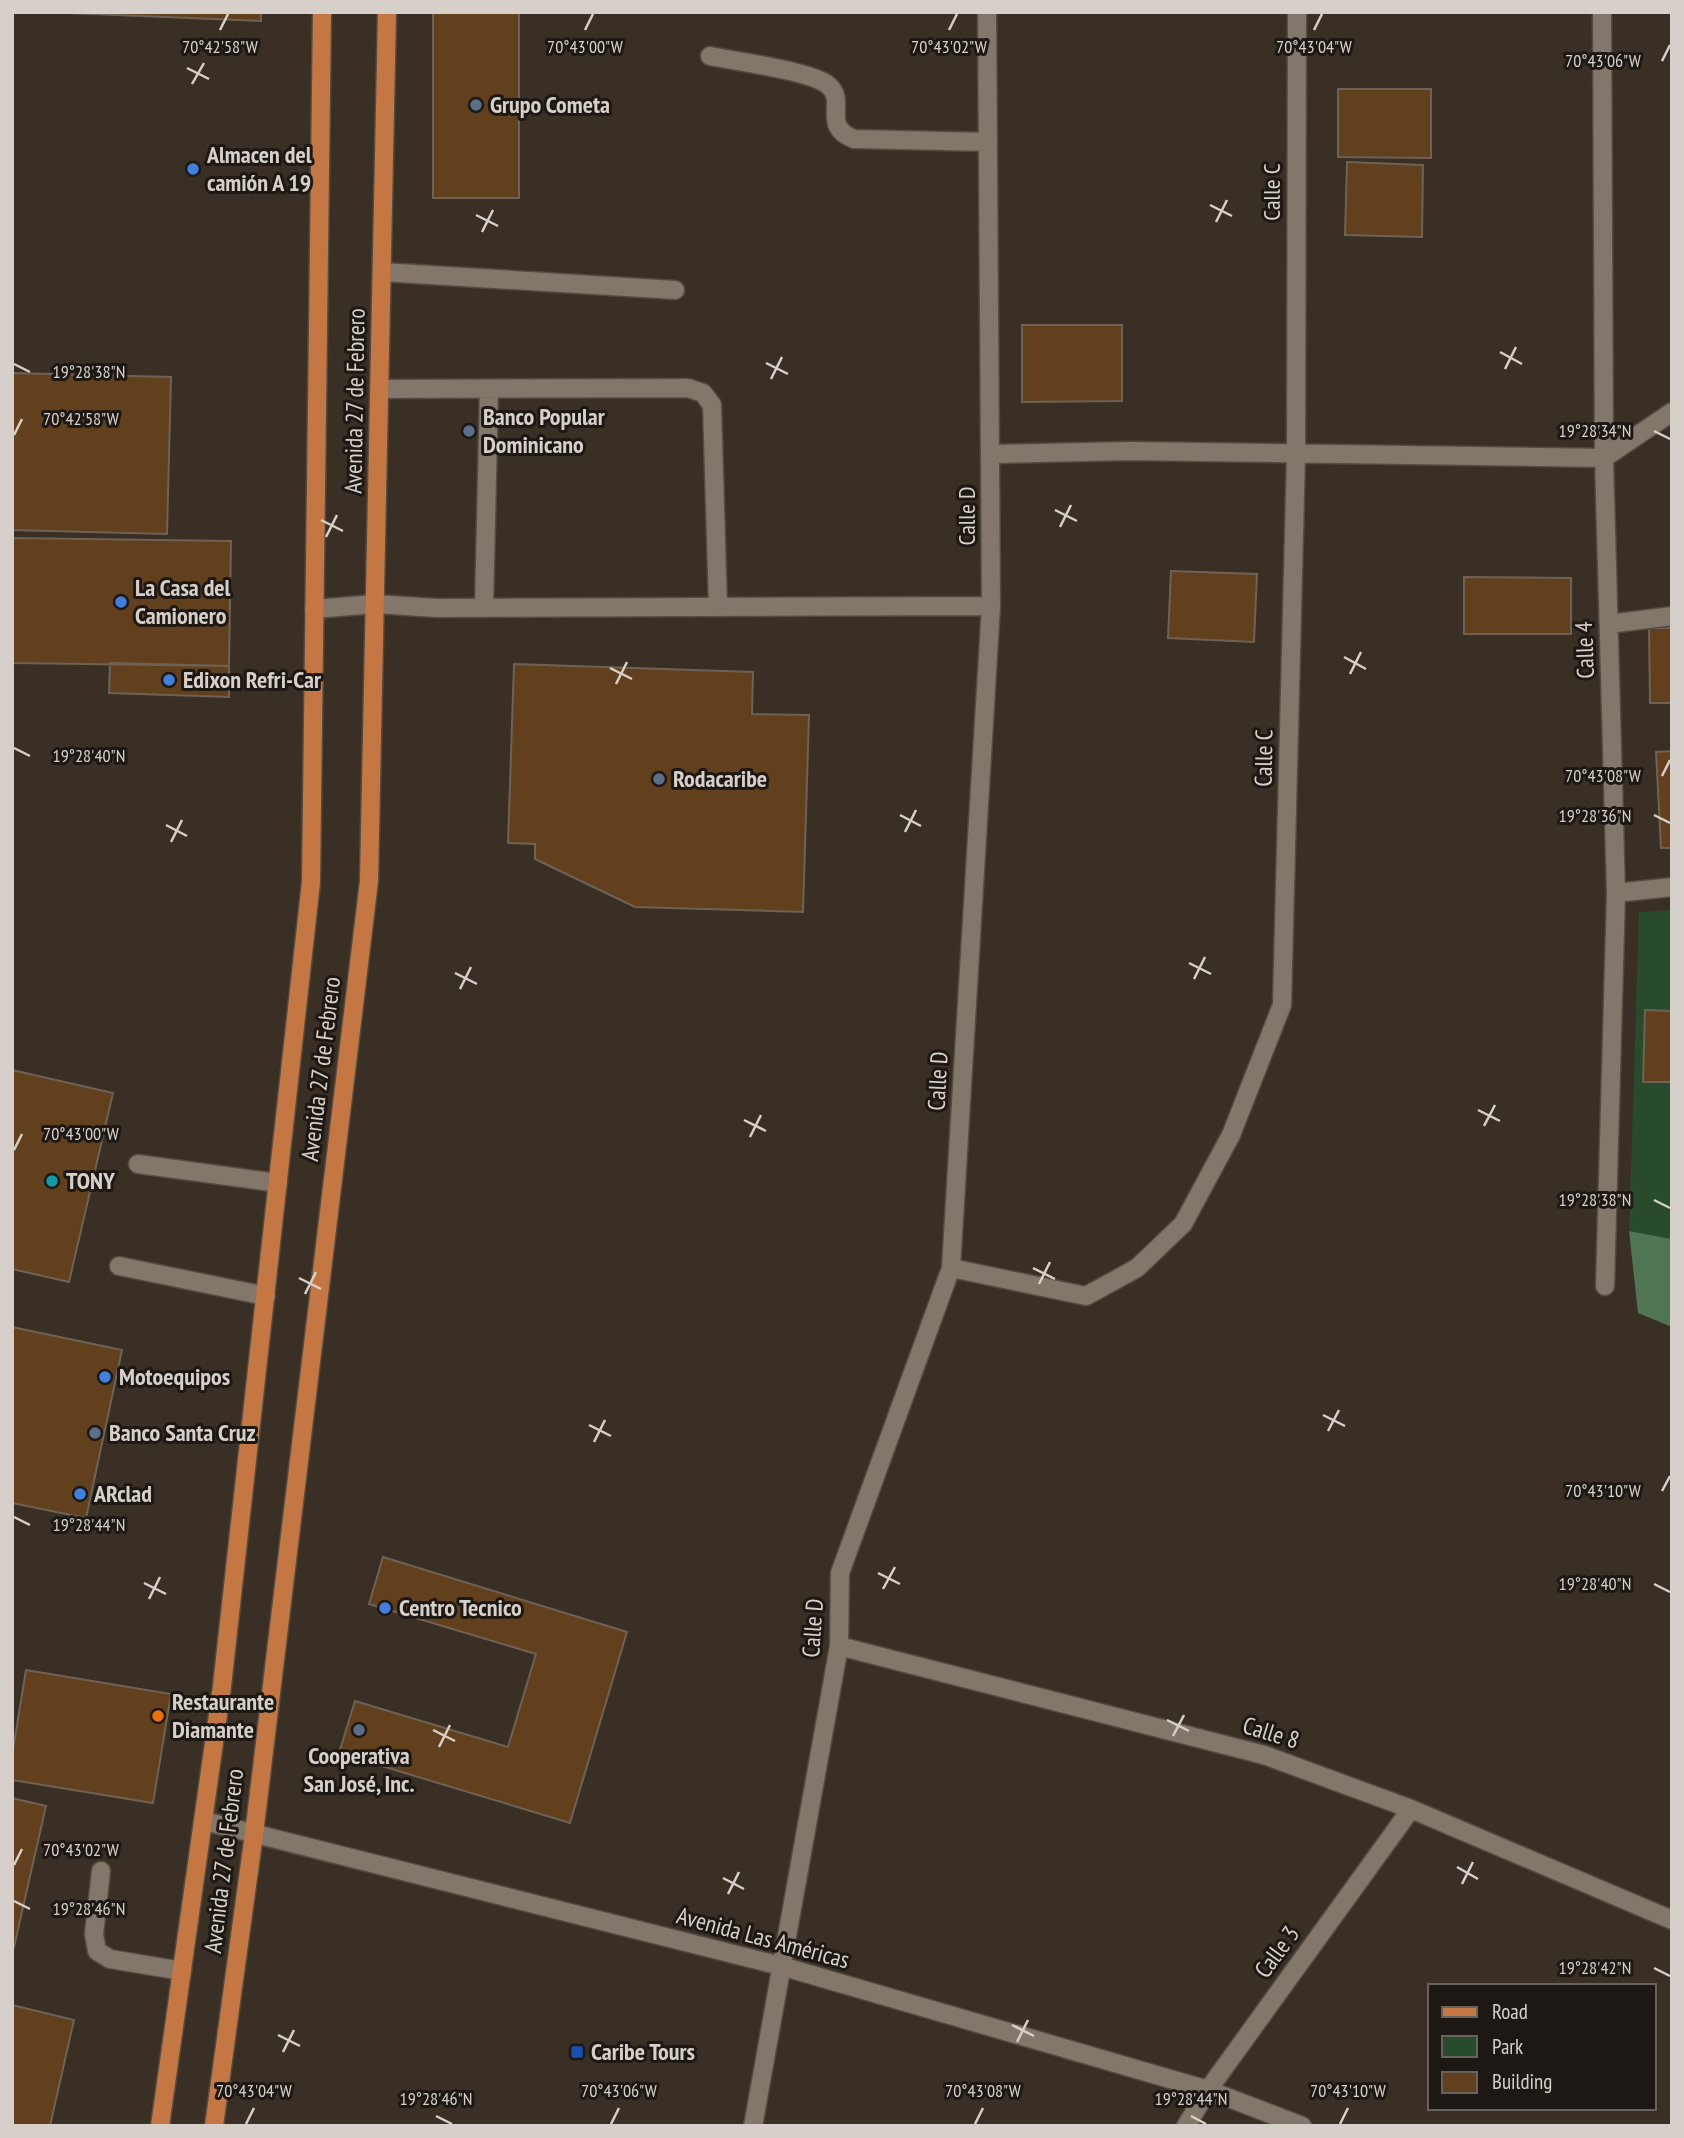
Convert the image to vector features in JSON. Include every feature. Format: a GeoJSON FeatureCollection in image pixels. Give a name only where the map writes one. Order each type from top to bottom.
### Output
{"type":"FeatureCollection","features":[{"type":"Feature","properties":{"kind":"main road","name":"Avenida 27 de Febrero"},"geometry":{"type":"LineString","coordinates":[[160,2126],[204,1821],[312,882],[321,12]]}},
{"type":"Feature","properties":{"kind":"main road","name":"Avenida 27 de Febrero"},"geometry":{"type":"LineString","coordinates":[[214,2126],[254,1834],[369,880],[387,12]]}},
{"type":"Feature","properties":{"kind":"street","name":"Calle D"},"geometry":{"type":"LineString","coordinates":[[752,2126],[839,1646],[840,1573],[951,1268],[991,606],[987,12]]}},
{"type":"Feature","properties":{"kind":"street","name":"Calle C"},"geometry":{"type":"LineString","coordinates":[[951,1268],[1086,1296],[1137,1268],[1183,1224],[1231,1135],[1282,1005],[1296,455],[1297,12]]}},
{"type":"Feature","properties":{"kind":"street","name":"Calle 4"},"geometry":{"type":"LineString","coordinates":[[1602,12],[1604,458],[1616,893],[1605,1286]]}},
{"type":"Feature","properties":{"kind":"street"},"geometry":{"type":"LineString","coordinates":[[710,56],[806,75],[827,84],[835,94],[835,124],[844,135],[854,139],[988,142]]}},
{"type":"Feature","properties":{"kind":"street"},"geometry":{"type":"LineString","coordinates":[[382,272],[675,290]]}},
{"type":"Feature","properties":{"kind":"street"},"geometry":{"type":"LineString","coordinates":[[380,389],[688,388],[703,393],[712,405],[718,607]]}},
{"type":"Feature","properties":{"kind":"street"},"geometry":{"type":"LineString","coordinates":[[484,607],[489,390]]}},
{"type":"Feature","properties":{"kind":"street"},"geometry":{"type":"LineString","coordinates":[[992,454],[1130,452],[1604,458],[1672,412]]}},
{"type":"Feature","properties":{"kind":"street"},"geometry":{"type":"LineString","coordinates":[[314,610],[376,604],[484,607],[991,606]]}},
{"type":"Feature","properties":{"kind":"street"},"geometry":{"type":"LineString","coordinates":[[1609,624],[1672,616]]}},
{"type":"Feature","properties":{"kind":"street"},"geometry":{"type":"LineString","coordinates":[[1616,893],[1672,887]]}},
{"type":"Feature","properties":{"kind":"street"},"geometry":{"type":"LineString","coordinates":[[138,1164],[278,1183]]}},
{"type":"Feature","properties":{"kind":"street"},"geometry":{"type":"LineString","coordinates":[[119,1266],[266,1296]]}},
{"type":"Feature","properties":{"kind":"street","name":"Calle 8"},"geometry":{"type":"LineString","coordinates":[[839,1646],[1265,1755],[1411,1809],[1672,1920]]}},
{"type":"Feature","properties":{"kind":"street","name":"Calle 3"},"geometry":{"type":"LineString","coordinates":[[1186,2126],[1208,2090],[1411,1809]]}},
{"type":"Feature","properties":{"kind":"street","name":"Avenida Las Américas"},"geometry":{"type":"LineString","coordinates":[[204,1821],[781,1966],[1208,2090],[1302,2126]]}},
{"type":"Feature","properties":{"kind":"street"},"geometry":{"type":"LineString","coordinates":[[100,1871],[94,1934],[97,1951],[110,1959],[182,1971]]}},
{"type":"Feature","properties":{"kind":"green space"},"geometry":{"type":"Polygon","coordinates":[[[1672,910],[1672,1239],[1629,1231],[1639,912],[1672,910]]]}},
{"type":"Feature","properties":{"kind":"green space"},"geometry":{"type":"Polygon","coordinates":[[[1629,1231],[1672,1239],[1672,1327],[1638,1313],[1629,1231]]]}},
{"type":"Feature","properties":{"kind":"building"},"geometry":{"type":"Polygon","coordinates":[[[43,12],[261,12],[261,21],[43,12]]]}},
{"type":"Feature","properties":{"kind":"building","name":"Grupo Cometa"},"geometry":{"type":"Polygon","coordinates":[[[433,12],[519,12],[519,198],[433,198],[433,12]]]}},
{"type":"Feature","properties":{"kind":"building"},"geometry":{"type":"Polygon","coordinates":[[[1338,89],[1431,89],[1431,158],[1338,157],[1338,89]]]}},
{"type":"Feature","properties":{"kind":"building"},"geometry":{"type":"Polygon","coordinates":[[[1347,162],[1423,165],[1422,237],[1345,235],[1347,162]]]}},
{"type":"Feature","properties":{"kind":"building"},"geometry":{"type":"Polygon","coordinates":[[[1022,325],[1122,325],[1122,401],[1022,402],[1022,325]]]}},
{"type":"Feature","properties":{"kind":"building"},"geometry":{"type":"Polygon","coordinates":[[[12,373],[171,377],[167,534],[12,530],[12,373]]]}},
{"type":"Feature","properties":{"kind":"building","name":"La Casa del Camionero"},"geometry":{"type":"Polygon","coordinates":[[[12,538],[231,541],[229,666],[12,663],[12,538]]]}},
{"type":"Feature","properties":{"kind":"building"},"geometry":{"type":"Polygon","coordinates":[[[1171,571],[1257,574],[1254,642],[1168,638],[1171,571]]]}},
{"type":"Feature","properties":{"kind":"building"},"geometry":{"type":"Polygon","coordinates":[[[1464,577],[1571,578],[1571,634],[1464,634],[1464,577]]]}},
{"type":"Feature","properties":{"kind":"building"},"geometry":{"type":"Polygon","coordinates":[[[1649,628],[1672,628],[1672,703],[1650,703],[1649,628]]]}},
{"type":"Feature","properties":{"kind":"building","name":"Edixon Refri-Car"},"geometry":{"type":"Polygon","coordinates":[[[110,663],[229,666],[229,697],[109,693],[110,663]]]}},
{"type":"Feature","properties":{"kind":"building","name":"Rodacaribe"},"geometry":{"type":"Polygon","coordinates":[[[514,664],[753,672],[752,714],[809,715],[803,912],[635,907],[535,859],[535,844],[508,843],[514,664]]]}},
{"type":"Feature","properties":{"kind":"building"},"geometry":{"type":"Polygon","coordinates":[[[1672,751],[1672,848],[1661,848],[1656,752],[1672,751]]]}},
{"type":"Feature","properties":{"kind":"building"},"geometry":{"type":"Polygon","coordinates":[[[1645,1010],[1672,1011],[1672,1082],[1643,1082],[1645,1010]]]}},
{"type":"Feature","properties":{"kind":"building","name":"TONY"},"geometry":{"type":"Polygon","coordinates":[[[12,1070],[113,1093],[69,1282],[12,1269],[12,1070]]]}},
{"type":"Feature","properties":{"kind":"building"},"geometry":{"type":"Polygon","coordinates":[[[12,1327],[122,1350],[86,1518],[12,1503],[12,1327]]]}},
{"type":"Feature","properties":{"kind":"building"},"geometry":{"type":"Polygon","coordinates":[[[383,1557],[627,1632],[570,1823],[339,1753],[355,1701],[508,1747],[536,1654],[369,1604],[383,1557]]]}},
{"type":"Feature","properties":{"kind":"building"},"geometry":{"type":"Polygon","coordinates":[[[26,1670],[171,1694],[153,1803],[12,1780],[12,1756],[26,1670]]]}},
{"type":"Feature","properties":{"kind":"building"},"geometry":{"type":"Polygon","coordinates":[[[12,1798],[46,1806],[14,1947],[12,1946],[12,1798]]]}},
{"type":"Feature","properties":{"kind":"building"},"geometry":{"type":"Polygon","coordinates":[[[12,2005],[74,2020],[50,2126],[12,2126],[12,2005]]]}},
{"type":"Feature","properties":{"kind":"place","name":"Grupo Cometa"},"geometry":{"type":"Point","coordinates":[476,105]}},
{"type":"Feature","properties":{"kind":"place","name":"Almacen del camión A 19"},"geometry":{"type":"Point","coordinates":[193,169]}},
{"type":"Feature","properties":{"kind":"place","name":"Banco Popular Dominicano"},"geometry":{"type":"Point","coordinates":[469,431]}},
{"type":"Feature","properties":{"kind":"place","name":"La Casa del Camionero"},"geometry":{"type":"Point","coordinates":[121,602]}},
{"type":"Feature","properties":{"kind":"place","name":"Edixon Refri-Car"},"geometry":{"type":"Point","coordinates":[169,680]}},
{"type":"Feature","properties":{"kind":"place","name":"Rodacaribe"},"geometry":{"type":"Point","coordinates":[659,779]}},
{"type":"Feature","properties":{"kind":"place","name":"TONY"},"geometry":{"type":"Point","coordinates":[52,1181]}},
{"type":"Feature","properties":{"kind":"place","name":"Motoequipos"},"geometry":{"type":"Point","coordinates":[105,1377]}},
{"type":"Feature","properties":{"kind":"place","name":"Banco Santa Cruz"},"geometry":{"type":"Point","coordinates":[95,1433]}},
{"type":"Feature","properties":{"kind":"place","name":"ARclad"},"geometry":{"type":"Point","coordinates":[80,1494]}},
{"type":"Feature","properties":{"kind":"place","name":"Centro Tecnico"},"geometry":{"type":"Point","coordinates":[385,1608]}},
{"type":"Feature","properties":{"kind":"place","name":"Restaurante Diamante"},"geometry":{"type":"Point","coordinates":[158,1716]}},
{"type":"Feature","properties":{"kind":"place","name":"Cooperativa San José, Inc."},"geometry":{"type":"Point","coordinates":[359,1730]}},
{"type":"Feature","properties":{"kind":"place","name":"Caribe Tours"},"geometry":{"type":"Point","coordinates":[577,2052]}}]}
